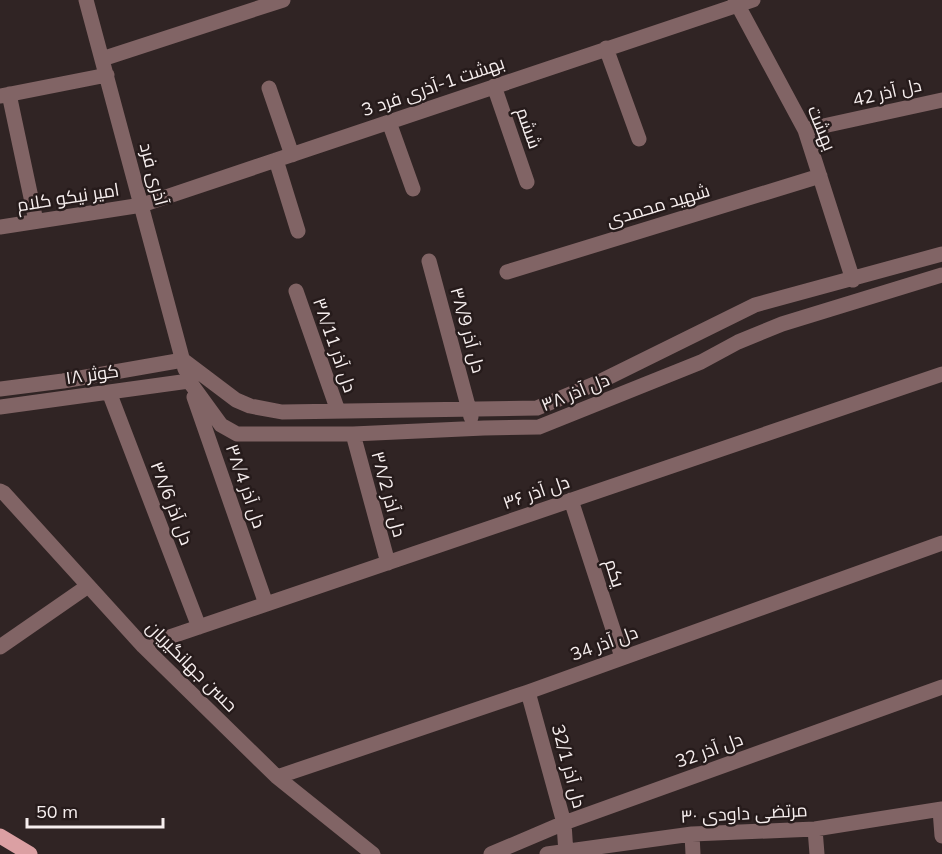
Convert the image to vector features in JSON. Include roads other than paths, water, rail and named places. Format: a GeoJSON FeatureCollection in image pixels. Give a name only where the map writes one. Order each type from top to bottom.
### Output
{"type":"FeatureCollection","features":[{"type":"Feature","properties":{"kind":"main road"},"geometry":{"type":"LineString","coordinates":[[0,836],[30,854]]}},
{"type":"Feature","properties":{"kind":"street","name":"آذری فرد"},"geometry":{"type":"LineString","coordinates":[[86,0],[189,381]]}},
{"type":"Feature","properties":{"kind":"street"},"geometry":{"type":"LineString","coordinates":[[102,59],[283,0]]}},
{"type":"Feature","properties":{"kind":"street","name":"بهشت 1-آذری فرد 3"},"geometry":{"type":"LineString","coordinates":[[142,205],[736,2],[753,0]]}},
{"type":"Feature","properties":{"kind":"street","name":"بهشت"},"geometry":{"type":"LineString","coordinates":[[736,2],[805,130],[853,280]]}},
{"type":"Feature","properties":{"kind":"street"},"geometry":{"type":"LineString","coordinates":[[606,48],[639,139]]}},
{"type":"Feature","properties":{"kind":"street"},"geometry":{"type":"LineString","coordinates":[[36,221],[4,95],[107,75]]}},
{"type":"Feature","properties":{"kind":"street","name":"ششم"},"geometry":{"type":"LineString","coordinates":[[494,86],[527,182]]}},
{"type":"Feature","properties":{"kind":"street"},"geometry":{"type":"LineString","coordinates":[[269,88],[292,155]]}},
{"type":"Feature","properties":{"kind":"street","name":"دل آذر 42"},"geometry":{"type":"LineString","coordinates":[[805,130],[942,100]]}},
{"type":"Feature","properties":{"kind":"street"},"geometry":{"type":"LineString","coordinates":[[389,122],[413,189]]}},
{"type":"Feature","properties":{"kind":"street"},"geometry":{"type":"LineString","coordinates":[[276,160],[298,231]]}},
{"type":"Feature","properties":{"kind":"street","name":"شهید محمدی"},"geometry":{"type":"LineString","coordinates":[[507,272],[820,177]]}},
{"type":"Feature","properties":{"kind":"street","name":"امیر نیکو کلام"},"geometry":{"type":"LineString","coordinates":[[0,226],[142,205]]}},
{"type":"Feature","properties":{"kind":"street","name":"دل آذر ۳۸"},"geometry":{"type":"LineString","coordinates":[[183,360],[236,400],[250,406],[282,412],[537,408],[597,383],[756,304],[853,280],[942,254]]}},
{"type":"Feature","properties":{"kind":"street","name":"دل آذر ۳۸/9"},"geometry":{"type":"LineString","coordinates":[[429,261],[474,428]]}},
{"type":"Feature","properties":{"kind":"street","name":"دل آذر ۳۸"},"geometry":{"type":"LineString","coordinates":[[189,381],[221,425],[237,434],[353,434],[539,427],[701,362],[738,342],[782,324],[942,274]]}},
{"type":"Feature","properties":{"kind":"street","name":"دل آذر ۳۸/11"},"geometry":{"type":"LineString","coordinates":[[296,291],[338,411]]}},
{"type":"Feature","properties":{"kind":"street","name":"کوثر ۱۸"},"geometry":{"type":"LineString","coordinates":[[0,389],[63,381],[183,360]]}},
{"type":"Feature","properties":{"kind":"street","name":"دل آذر ۳۶"},"geometry":{"type":"LineString","coordinates":[[143,646],[942,374]]}},
{"type":"Feature","properties":{"kind":"street","name":"کوثر ۱۸"},"geometry":{"type":"LineString","coordinates":[[0,406],[189,381]]}},
{"type":"Feature","properties":{"kind":"street","name":"دل آذر ۳۸/4"},"geometry":{"type":"LineString","coordinates":[[189,381],[266,604]]}},
{"type":"Feature","properties":{"kind":"street","name":"دل آذر ۳۸/6"},"geometry":{"type":"LineString","coordinates":[[109,392],[199,627]]}},
{"type":"Feature","properties":{"kind":"street","name":"دل آذر ۳۸/2"},"geometry":{"type":"LineString","coordinates":[[353,434],[388,563]]}},
{"type":"Feature","properties":{"kind":"street","name":"حسن جهانگیریان"},"geometry":{"type":"LineString","coordinates":[[1,493],[143,646],[277,777],[373,854]]}},
{"type":"Feature","properties":{"kind":"street","name":"یکم"},"geometry":{"type":"LineString","coordinates":[[571,500],[622,657]]}},
{"type":"Feature","properties":{"kind":"street","name":"دل آذر 34"},"geometry":{"type":"LineString","coordinates":[[277,777],[528,692],[942,543]]}},
{"type":"Feature","properties":{"kind":"street"},"geometry":{"type":"LineString","coordinates":[[0,647],[88,586]]}},
{"type":"Feature","properties":{"kind":"street","name":"دل آذر 32"},"geometry":{"type":"LineString","coordinates":[[491,854],[564,823],[942,687]]}},
{"type":"Feature","properties":{"kind":"street","name":"دل آذر 32/1"},"geometry":{"type":"LineString","coordinates":[[528,692],[564,823],[566,852]]}},
{"type":"Feature","properties":{"kind":"street"},"geometry":{"type":"LineString","coordinates":[[941,810],[942,836]]}},
{"type":"Feature","properties":{"kind":"street","name":"۳۰ مرتضی داودی"},"geometry":{"type":"LineString","coordinates":[[547,854],[692,834],[815,829],[941,810]]}},
{"type":"Feature","properties":{"kind":"street"},"geometry":{"type":"LineString","coordinates":[[815,829],[817,854]]}},
{"type":"Feature","properties":{"kind":"street"},"geometry":{"type":"LineString","coordinates":[[692,834],[693,854]]}}]}
